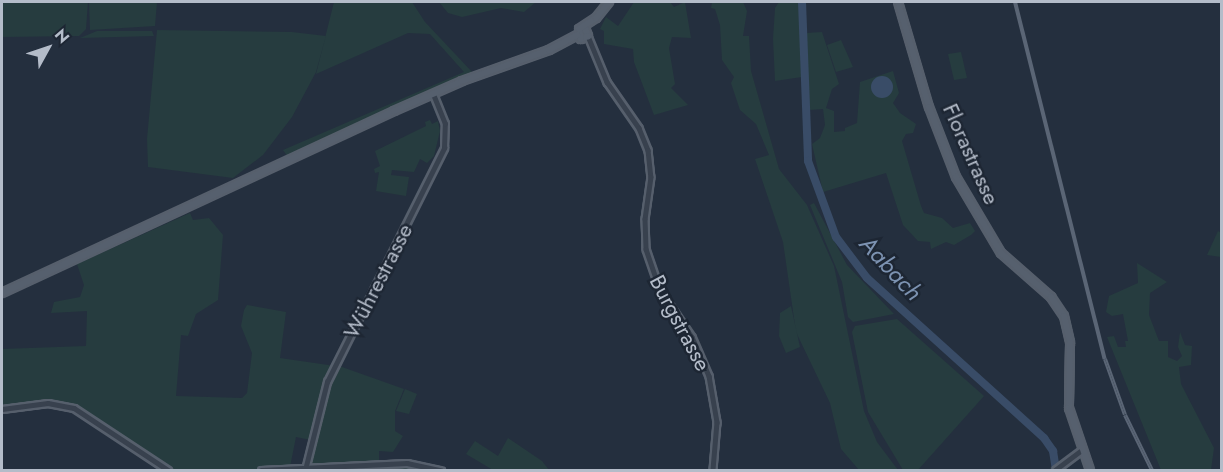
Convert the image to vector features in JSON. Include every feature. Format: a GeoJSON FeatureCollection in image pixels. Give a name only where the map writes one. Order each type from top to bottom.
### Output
{"type":"FeatureCollection","features":[{"type":"Feature","properties":{"kind":"main road"},"geometry":{"type":"LineString","coordinates":[[2,293],[433,94],[584,35],[609,2]]}},
{"type":"Feature","properties":{"kind":"main road","name":"Florastrasse"},"geometry":{"type":"LineString","coordinates":[[898,2],[929,107],[957,177],[1000,254],[1051,297],[1069,332],[1068,395],[1080,451]]}},
{"type":"Feature","properties":{"kind":"main road"},"geometry":{"type":"LineString","coordinates":[[1080,451],[1090,471]]}},
{"type":"Feature","properties":{"kind":"street","name":"Burgstrasse"},"geometry":{"type":"LineString","coordinates":[[584,35],[609,86],[647,145],[651,177],[645,223],[646,249],[660,290],[692,337],[709,376],[717,422],[713,471]]}},
{"type":"Feature","properties":{"kind":"street","name":"Wührestrasse"},"geometry":{"type":"LineString","coordinates":[[305,468],[327,382],[444,148],[445,124],[433,94]]}},
{"type":"Feature","properties":{"kind":"street"},"geometry":{"type":"LineString","coordinates":[[2,409],[48,403],[74,408],[168,471]]}},
{"type":"Feature","properties":{"kind":"street"},"geometry":{"type":"LineString","coordinates":[[1055,471],[1059,465],[1080,451]]}},
{"type":"Feature","properties":{"kind":"street"},"geometry":{"type":"LineString","coordinates":[[261,471],[416,463],[441,471]]}},
{"type":"Feature","properties":{"kind":"green space"},"geometry":{"type":"Polygon","coordinates":[[[2,2],[88,2],[86,29],[79,36],[2,37],[2,2]]]}},
{"type":"Feature","properties":{"kind":"green space"},"geometry":{"type":"Polygon","coordinates":[[[89,2],[157,2],[155,26],[90,30],[89,2]]]}},
{"type":"Feature","properties":{"kind":"green space"},"geometry":{"type":"Polygon","coordinates":[[[334,2],[412,2],[425,22],[473,73],[288,157],[283,150],[464,72],[430,34],[408,33],[316,74],[334,2]]]}},
{"type":"Feature","properties":{"kind":"green space"},"geometry":{"type":"Polygon","coordinates":[[[439,2],[536,2],[524,12],[501,8],[462,17],[448,13],[439,2]]]}},
{"type":"Feature","properties":{"kind":"green space"},"geometry":{"type":"Polygon","coordinates":[[[634,2],[670,2],[674,7],[685,2],[691,38],[672,37],[669,48],[675,84],[671,88],[688,105],[654,115],[634,62],[633,49],[604,44],[604,31],[600,29],[606,17],[618,26],[634,2]]]}},
{"type":"Feature","properties":{"kind":"green space"},"geometry":{"type":"Polygon","coordinates":[[[712,2],[743,2],[747,11],[743,36],[749,36],[751,71],[779,169],[807,205],[834,266],[864,411],[877,442],[898,470],[859,470],[841,449],[830,403],[796,332],[783,242],[755,159],[769,155],[756,124],[740,110],[731,83],[734,77],[722,60],[720,25],[715,9],[711,8],[712,2]]]}},
{"type":"Feature","properties":{"kind":"green space"},"geometry":{"type":"Polygon","coordinates":[[[779,2],[800,2],[802,77],[775,81],[773,39],[775,8],[779,2]]]}},
{"type":"Feature","properties":{"kind":"green space"},"geometry":{"type":"Polygon","coordinates":[[[157,30],[292,32],[326,36],[316,72],[292,117],[263,155],[233,178],[148,167],[147,139],[157,30]]]}},
{"type":"Feature","properties":{"kind":"green space"},"geometry":{"type":"Polygon","coordinates":[[[97,31],[152,31],[154,36],[80,38],[97,31]]]}},
{"type":"Feature","properties":{"kind":"green space"},"geometry":{"type":"Polygon","coordinates":[[[822,32],[839,84],[832,89],[826,108],[834,111],[834,132],[845,131],[845,128],[857,123],[860,82],[893,71],[899,93],[893,103],[900,113],[916,124],[913,133],[906,134],[902,141],[924,213],[942,218],[953,228],[970,223],[975,231],[971,235],[954,245],[946,242],[931,249],[930,242],[918,241],[903,225],[886,173],[823,192],[812,144],[820,138],[825,125],[823,109],[808,110],[806,33],[822,32]]]}},
{"type":"Feature","properties":{"kind":"green space"},"geometry":{"type":"Polygon","coordinates":[[[841,40],[853,67],[836,72],[827,45],[841,40]]]}},
{"type":"Feature","properties":{"kind":"green space"},"geometry":{"type":"Polygon","coordinates":[[[961,52],[967,78],[954,80],[948,54],[961,52]]]}},
{"type":"Feature","properties":{"kind":"green space"},"geometry":{"type":"Polygon","coordinates":[[[430,120],[432,124],[438,121],[440,131],[434,156],[427,163],[420,159],[414,172],[392,170],[391,175],[409,177],[406,196],[376,191],[379,172],[375,173],[374,169],[380,166],[375,151],[426,126],[425,122],[430,120]]]}},
{"type":"Feature","properties":{"kind":"green space"},"geometry":{"type":"Polygon","coordinates":[[[814,203],[847,265],[894,314],[853,322],[848,317],[842,282],[810,205],[814,203]]]}},
{"type":"Feature","properties":{"kind":"green space"},"geometry":{"type":"Polygon","coordinates":[[[190,213],[193,220],[209,218],[223,235],[218,300],[196,314],[188,336],[181,335],[176,396],[242,398],[247,393],[252,353],[241,326],[244,310],[247,305],[286,312],[280,358],[342,367],[404,389],[395,411],[395,431],[403,436],[393,452],[379,451],[379,463],[422,463],[441,470],[168,470],[84,413],[57,404],[2,409],[2,349],[86,346],[87,311],[51,313],[54,302],[80,297],[84,285],[77,264],[190,213]],[[296,437],[290,467],[305,466],[311,440],[296,437]]]}},
{"type":"Feature","properties":{"kind":"green space"},"geometry":{"type":"Polygon","coordinates":[[[1218,231],[1221,233],[1221,257],[1207,255],[1218,231]]]}},
{"type":"Feature","properties":{"kind":"green space"},"geometry":{"type":"Polygon","coordinates":[[[1137,263],[1167,282],[1150,293],[1149,315],[1159,341],[1168,341],[1168,357],[1177,361],[1182,356],[1178,347],[1180,332],[1185,345],[1192,346],[1191,365],[1179,367],[1181,384],[1214,448],[1211,470],[1161,470],[1107,337],[1114,336],[1118,347],[1126,347],[1125,341],[1128,341],[1123,314],[1112,316],[1106,312],[1109,296],[1138,283],[1137,263]]]}},
{"type":"Feature","properties":{"kind":"green space"},"geometry":{"type":"Polygon","coordinates":[[[791,306],[800,347],[786,353],[779,336],[780,313],[791,306]]]}},
{"type":"Feature","properties":{"kind":"green space"},"geometry":{"type":"Polygon","coordinates":[[[897,319],[984,396],[918,470],[903,470],[868,412],[852,332],[855,326],[897,319]]]}},
{"type":"Feature","properties":{"kind":"green space"},"geometry":{"type":"Polygon","coordinates":[[[405,389],[417,394],[409,414],[396,411],[405,389]]]}},
{"type":"Feature","properties":{"kind":"green space"},"geometry":{"type":"Polygon","coordinates":[[[508,438],[542,461],[549,470],[493,470],[466,454],[475,441],[498,456],[508,438]]]}},
{"type":"Feature","properties":{"kind":"water"},"geometry":{"type":"Polygon","coordinates":[[[882,76],[892,83],[893,87],[886,97],[882,98],[872,91],[871,87],[878,77],[882,76]]]}},
{"type":"Feature","properties":{"kind":"waterway","name":"Aabach"},"geometry":{"type":"LineString","coordinates":[[802,2],[808,161],[836,237],[867,278],[1044,438],[1053,451],[1056,470]]}},
{"type":"Feature","properties":{"kind":"railway"},"geometry":{"type":"LineString","coordinates":[[1015,2],[1105,359],[1125,415],[1152,470]]}}]}
